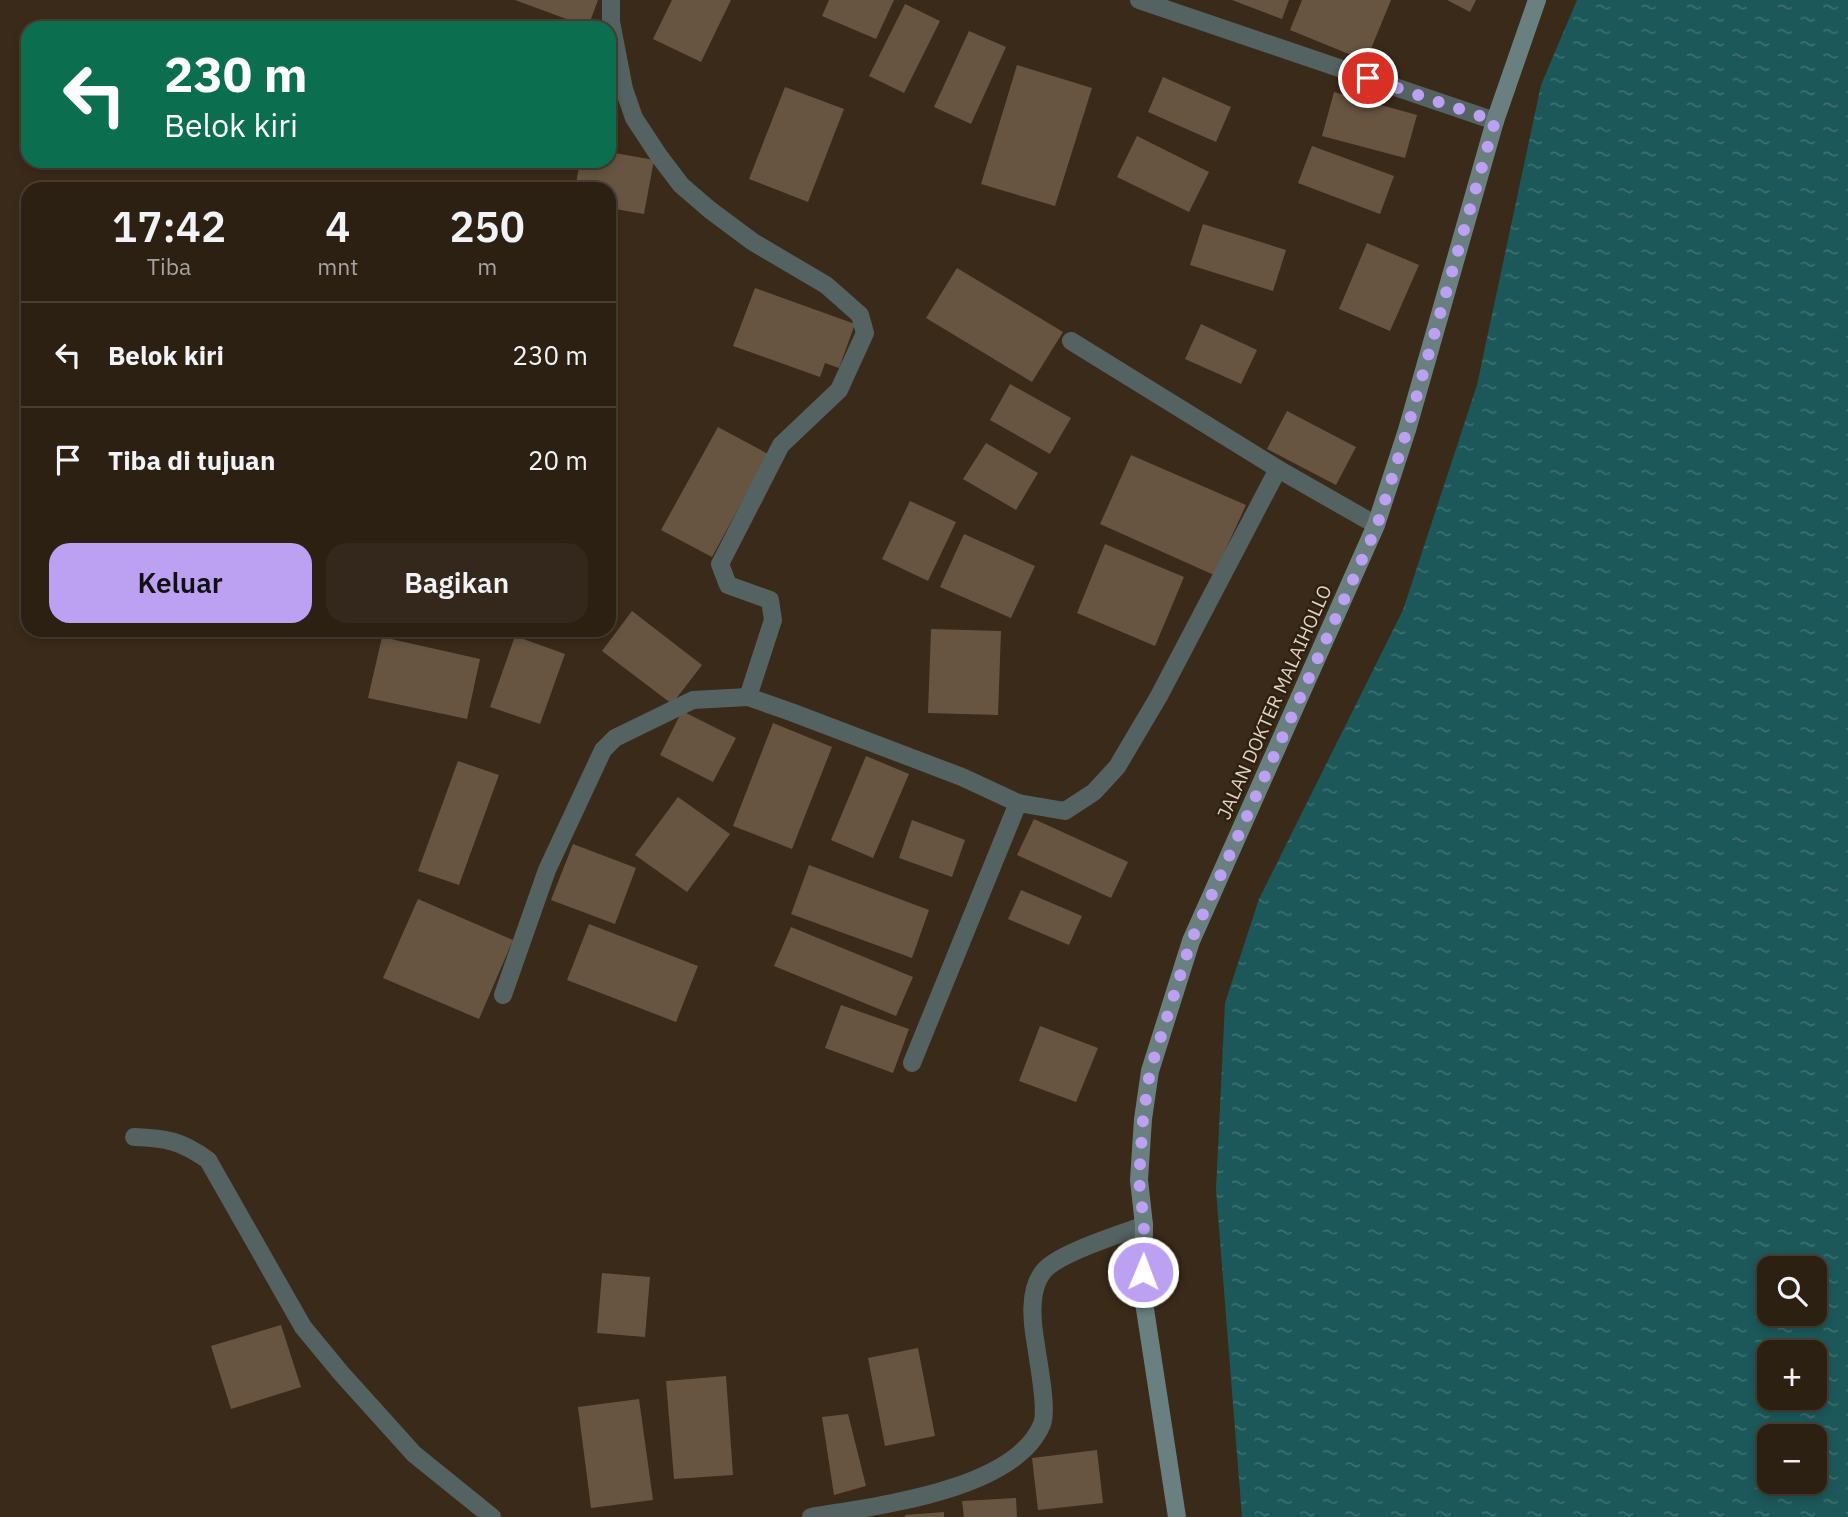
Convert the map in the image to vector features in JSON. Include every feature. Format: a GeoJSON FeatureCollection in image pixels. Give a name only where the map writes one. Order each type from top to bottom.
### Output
{"type":"FeatureCollection","features":[{"type":"Feature","properties":{"kind":"main road","name":"JALAN DOKTER MALAIHOLLO"},"geometry":{"type":"LineString","coordinates":[[1177,1517],[1143,1296],[1144,1225],[1139,1180],[1143,1119],[1150,1071],[1191,941],[1377,526],[1495,121],[1537,0]]}},
{"type":"Feature","properties":{"kind":"street"},"geometry":{"type":"LineString","coordinates":[[611,0],[611,21]]}},
{"type":"Feature","properties":{"kind":"street"},"geometry":{"type":"LineString","coordinates":[[1139,0],[1495,121]]}},
{"type":"Feature","properties":{"kind":"street"},"geometry":{"type":"LineString","coordinates":[[616,48],[624,89],[634,118],[681,185],[753,242],[825,285],[860,315],[865,333],[839,390],[781,445],[720,564],[728,585],[770,600],[773,621],[748,697]]}},
{"type":"Feature","properties":{"kind":"street"},"geometry":{"type":"LineString","coordinates":[[1070,341],[1278,469],[1377,526]]}},
{"type":"Feature","properties":{"kind":"street"},"geometry":{"type":"LineString","coordinates":[[503,995],[547,870],[603,750],[615,738],[693,700],[748,697],[962,777],[1018,803],[1065,811],[1094,792],[1118,767],[1159,696],[1278,469]]}},
{"type":"Feature","properties":{"kind":"street"},"geometry":{"type":"LineString","coordinates":[[912,1063],[1018,803]]}},
{"type":"Feature","properties":{"kind":"street"},"geometry":{"type":"LineString","coordinates":[[134,1137],[158,1138],[185,1144],[208,1160],[303,1326],[414,1454],[492,1517]]}},
{"type":"Feature","properties":{"kind":"street"},"geometry":{"type":"LineString","coordinates":[[811,1517],[932,1495],[969,1482],[1007,1462],[1032,1443],[1043,1422],[1033,1291],[1043,1272],[1060,1259],[1144,1225]]}},
{"type":"Feature","properties":{"kind":"water"},"geometry":{"type":"Polygon","coordinates":[[[1577,0],[1848,0],[1848,1517],[1242,1517],[1216,1190],[1225,1003],[1259,899],[1403,610],[1477,385],[1541,85],[1577,0]]]}},
{"type":"Feature","properties":{"kind":"building"},"geometry":{"type":"Polygon","coordinates":[[[515,0],[598,0],[590,21],[572,21],[515,0]]]}},
{"type":"Feature","properties":{"kind":"building"},"geometry":{"type":"Polygon","coordinates":[[[672,0],[731,0],[701,62],[653,39],[672,0]]]}},
{"type":"Feature","properties":{"kind":"building"},"geometry":{"type":"Polygon","coordinates":[[[829,0],[894,0],[876,39],[822,16],[829,0]]]}},
{"type":"Feature","properties":{"kind":"building"},"geometry":{"type":"Polygon","coordinates":[[[1232,0],[1289,0],[1282,19],[1232,0]]]}},
{"type":"Feature","properties":{"kind":"building"},"geometry":{"type":"Polygon","coordinates":[[[1302,0],[1391,0],[1366,61],[1290,30],[1302,0]]]}},
{"type":"Feature","properties":{"kind":"building"},"geometry":{"type":"Polygon","coordinates":[[[1447,0],[1476,0],[1470,12],[1447,0]]]}},
{"type":"Feature","properties":{"kind":"building"},"geometry":{"type":"Polygon","coordinates":[[[905,4],[940,21],[904,93],[869,76],[905,4]]]}},
{"type":"Feature","properties":{"kind":"building"},"geometry":{"type":"Polygon","coordinates":[[[969,31],[1006,47],[971,124],[934,107],[969,31]]]}},
{"type":"Feature","properties":{"kind":"building"},"geometry":{"type":"Polygon","coordinates":[[[1017,65],[1092,88],[1055,206],[981,184],[1017,65]]]}},
{"type":"Feature","properties":{"kind":"building"},"geometry":{"type":"Polygon","coordinates":[[[1163,77],[1231,107],[1216,142],[1148,112],[1163,77]]]}},
{"type":"Feature","properties":{"kind":"building"},"geometry":{"type":"Polygon","coordinates":[[[785,87],[844,109],[808,202],[749,179],[785,87]]]}},
{"type":"Feature","properties":{"kind":"building"},"geometry":{"type":"Polygon","coordinates":[[[1334,92],[1417,115],[1405,158],[1322,136],[1334,92]]]}},
{"type":"Feature","properties":{"kind":"building"},"geometry":{"type":"Polygon","coordinates":[[[1137,136],[1209,172],[1189,212],[1117,177],[1137,136]]]}},
{"type":"Feature","properties":{"kind":"building"},"geometry":{"type":"Polygon","coordinates":[[[1312,146],[1394,176],[1380,214],[1298,183],[1312,146]]]}},
{"type":"Feature","properties":{"kind":"building"},"geometry":{"type":"Polygon","coordinates":[[[616,153],[654,160],[644,214],[616,209],[616,182],[576,182],[579,168],[616,168],[616,153]]]}},
{"type":"Feature","properties":{"kind":"building"},"geometry":{"type":"Polygon","coordinates":[[[1203,224],[1286,250],[1273,291],[1190,265],[1203,224]]]}},
{"type":"Feature","properties":{"kind":"building"},"geometry":{"type":"Polygon","coordinates":[[[1367,243],[1419,265],[1390,331],[1339,309],[1367,243]]]}},
{"type":"Feature","properties":{"kind":"building"},"geometry":{"type":"Polygon","coordinates":[[[957,268],[1063,332],[1032,382],[926,318],[957,268]]]}},
{"type":"Feature","properties":{"kind":"building"},"geometry":{"type":"Polygon","coordinates":[[[755,288],[855,324],[839,368],[825,363],[820,377],[733,346],[755,288]]]}},
{"type":"Feature","properties":{"kind":"building"},"geometry":{"type":"Polygon","coordinates":[[[1201,324],[1257,350],[1241,384],[1185,359],[1201,324]]]}},
{"type":"Feature","properties":{"kind":"building"},"geometry":{"type":"Polygon","coordinates":[[[1010,384],[1071,418],[1050,454],[990,420],[1010,384]]]}},
{"type":"Feature","properties":{"kind":"building"},"geometry":{"type":"Polygon","coordinates":[[[1287,411],[1356,447],[1336,485],[1267,449],[1287,411]]]}},
{"type":"Feature","properties":{"kind":"building"},"geometry":{"type":"Polygon","coordinates":[[[718,427],[768,454],[712,557],[661,530],[718,427]]]}},
{"type":"Feature","properties":{"kind":"building"},"geometry":{"type":"Polygon","coordinates":[[[986,443],[1038,473],[1016,510],[963,479],[986,443]]]}},
{"type":"Feature","properties":{"kind":"building"},"geometry":{"type":"Polygon","coordinates":[[[1131,455],[1246,505],[1214,575],[1100,524],[1131,455]]]}},
{"type":"Feature","properties":{"kind":"building"},"geometry":{"type":"Polygon","coordinates":[[[910,501],[956,522],[928,581],[882,559],[910,501]]]}},
{"type":"Feature","properties":{"kind":"building"},"geometry":{"type":"Polygon","coordinates":[[[964,534],[1035,566],[1011,618],[940,587],[964,534]]]}},
{"type":"Feature","properties":{"kind":"building"},"geometry":{"type":"Polygon","coordinates":[[[1105,544],[1184,577],[1155,646],[1077,613],[1105,544]]]}},
{"type":"Feature","properties":{"kind":"building"},"geometry":{"type":"Polygon","coordinates":[[[632,611],[702,665],[672,704],[602,651],[612,637],[616,637],[616,632],[632,611]]]}},
{"type":"Feature","properties":{"kind":"building"},"geometry":{"type":"Polygon","coordinates":[[[931,629],[1001,631],[998,715],[928,713],[931,629]]]}},
{"type":"Feature","properties":{"kind":"building"},"geometry":{"type":"Polygon","coordinates":[[[382,637],[480,659],[467,719],[368,698],[382,637]]]}},
{"type":"Feature","properties":{"kind":"building"},"geometry":{"type":"Polygon","coordinates":[[[515,637],[565,654],[540,724],[490,707],[515,637]]]}},
{"type":"Feature","properties":{"kind":"building"},"geometry":{"type":"Polygon","coordinates":[[[682,711],[736,738],[713,782],[660,755],[682,711]]]}},
{"type":"Feature","properties":{"kind":"building"},"geometry":{"type":"Polygon","coordinates":[[[773,723],[832,747],[792,849],[733,826],[773,723]]]}},
{"type":"Feature","properties":{"kind":"building"},"geometry":{"type":"Polygon","coordinates":[[[866,756],[909,774],[873,858],[831,840],[866,756]]]}},
{"type":"Feature","properties":{"kind":"building"},"geometry":{"type":"Polygon","coordinates":[[[458,761],[499,775],[459,885],[418,871],[458,761]]]}},
{"type":"Feature","properties":{"kind":"building"},"geometry":{"type":"Polygon","coordinates":[[[678,797],[730,834],[687,892],[635,855],[678,797]]]}},
{"type":"Feature","properties":{"kind":"building"},"geometry":{"type":"Polygon","coordinates":[[[1034,819],[1128,862],[1111,898],[1017,855],[1034,819]]]}},
{"type":"Feature","properties":{"kind":"building"},"geometry":{"type":"Polygon","coordinates":[[[912,820],[965,840],[952,877],[899,858],[912,820]]]}},
{"type":"Feature","properties":{"kind":"building"},"geometry":{"type":"Polygon","coordinates":[[[573,844],[636,868],[615,924],[551,900],[573,844]]]}},
{"type":"Feature","properties":{"kind":"building"},"geometry":{"type":"Polygon","coordinates":[[[809,865],[929,910],[912,958],[791,914],[809,865]]]}},
{"type":"Feature","properties":{"kind":"building"},"geometry":{"type":"Polygon","coordinates":[[[1021,890],[1082,916],[1069,945],[1008,919],[1021,890]]]}},
{"type":"Feature","properties":{"kind":"building"},"geometry":{"type":"Polygon","coordinates":[[[418,899],[513,940],[479,1019],[383,978],[418,899]]]}},
{"type":"Feature","properties":{"kind":"building"},"geometry":{"type":"Polygon","coordinates":[[[589,924],[698,966],[676,1022],[567,980],[589,924]]]}},
{"type":"Feature","properties":{"kind":"building"},"geometry":{"type":"Polygon","coordinates":[[[791,927],[913,977],[896,1016],[774,966],[791,927]]]}},
{"type":"Feature","properties":{"kind":"building"},"geometry":{"type":"Polygon","coordinates":[[[841,1005],[909,1029],[893,1073],[825,1048],[841,1005]]]}},
{"type":"Feature","properties":{"kind":"building"},"geometry":{"type":"Polygon","coordinates":[[[1040,1026],[1098,1048],[1076,1102],[1019,1081],[1040,1026]]]}},
{"type":"Feature","properties":{"kind":"building"},"geometry":{"type":"Polygon","coordinates":[[[602,1273],[650,1277],[645,1337],[597,1333],[602,1273]]]}},
{"type":"Feature","properties":{"kind":"building"},"geometry":{"type":"Polygon","coordinates":[[[281,1325],[301,1387],[231,1409],[211,1346],[281,1325]]]}},
{"type":"Feature","properties":{"kind":"building"},"geometry":{"type":"Polygon","coordinates":[[[918,1348],[935,1436],[885,1446],[868,1358],[918,1348]]]}},
{"type":"Feature","properties":{"kind":"building"},"geometry":{"type":"Polygon","coordinates":[[[726,1376],[733,1475],[674,1479],[666,1381],[726,1376]]]}},
{"type":"Feature","properties":{"kind":"building"},"geometry":{"type":"Polygon","coordinates":[[[639,1399],[653,1500],[591,1508],[578,1407],[639,1399]]]}},
{"type":"Feature","properties":{"kind":"building"},"geometry":{"type":"Polygon","coordinates":[[[848,1414],[866,1486],[834,1495],[822,1417],[848,1414]]]}},
{"type":"Feature","properties":{"kind":"building"},"geometry":{"type":"Polygon","coordinates":[[[1097,1450],[1103,1503],[1038,1510],[1032,1458],[1097,1450]]]}},
{"type":"Feature","properties":{"kind":"building"},"geometry":{"type":"Polygon","coordinates":[[[1016,1498],[1017,1517],[964,1517],[962,1501],[1016,1498]]]}},
{"type":"Feature","properties":{"kind":"building"},"geometry":{"type":"Polygon","coordinates":[[[944,1512],[944,1517],[905,1517],[905,1515],[944,1512]]]}},
{"type":"Feature","properties":{"kind":"route"},"geometry":{"type":"LineString","coordinates":[[1143,1272],[1144,1225],[1139,1180],[1143,1119],[1150,1071],[1191,941],[1377,526],[1495,121],[1368,78]]}}]}
